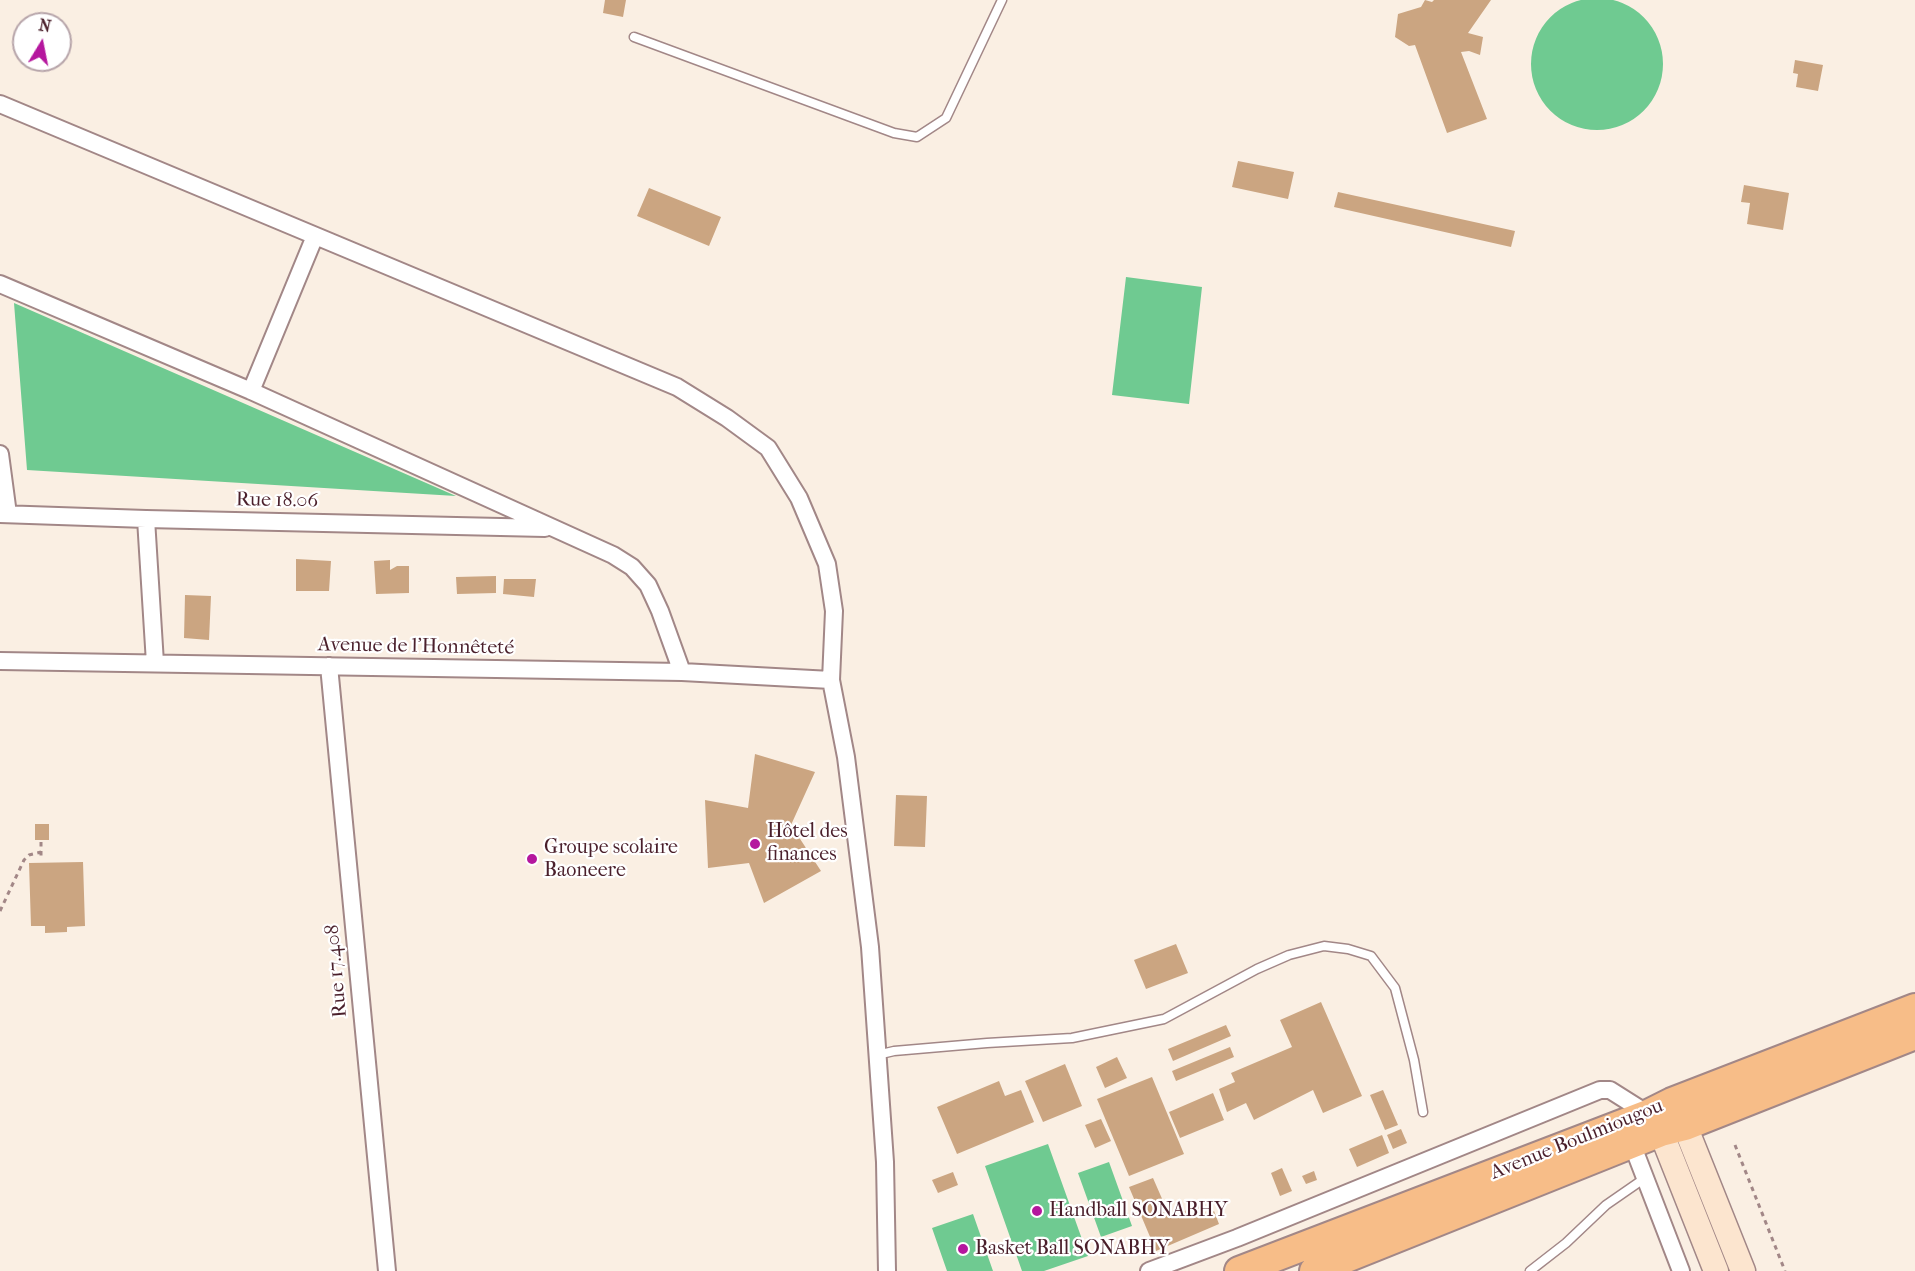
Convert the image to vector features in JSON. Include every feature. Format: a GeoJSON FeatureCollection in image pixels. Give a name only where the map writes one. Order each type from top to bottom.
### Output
{"type":"FeatureCollection","features":[{"type":"Feature","properties":{"kind":"highway","name":"Avenue Boulmiougou"},"geometry":{"type":"LineString","coordinates":[[1314,1271],[1632,1144],[1667,1119],[1915,1008]]}},
{"type":"Feature","properties":{"kind":"highway","name":"Avenue Boulmiougou"},"geometry":{"type":"LineString","coordinates":[[1239,1271],[1667,1119],[1915,1035]]}},
{"type":"Feature","properties":{"kind":"main road"},"geometry":{"type":"LineString","coordinates":[[1667,1119],[1716,1271]]}},
{"type":"Feature","properties":{"kind":"main road"},"geometry":{"type":"LineString","coordinates":[[1667,1119],[1743,1271]]}},
{"type":"Feature","properties":{"kind":"street"},"geometry":{"type":"LineString","coordinates":[[0,104],[677,387],[727,418],[768,448],[799,498],[827,564],[834,611],[831,680],[846,757],[867,925],[885,1162],[887,1271]]}},
{"type":"Feature","properties":{"kind":"street"},"geometry":{"type":"LineString","coordinates":[[251,391],[315,236]]}},
{"type":"Feature","properties":{"kind":"street"},"geometry":{"type":"LineString","coordinates":[[0,284],[251,391],[613,555],[632,567],[648,585],[682,672]]}},
{"type":"Feature","properties":{"kind":"street"},"geometry":{"type":"LineString","coordinates":[[0,454],[4,514]]}},
{"type":"Feature","properties":{"kind":"street","name":"Rue 18.06"},"geometry":{"type":"LineString","coordinates":[[4,514],[554,528]]}},
{"type":"Feature","properties":{"kind":"street"},"geometry":{"type":"LineString","coordinates":[[146,519],[155,663]]}},
{"type":"Feature","properties":{"kind":"street","name":"Avenue de l'Honnêteté"},"geometry":{"type":"LineString","coordinates":[[0,661],[682,672],[831,680]]}},
{"type":"Feature","properties":{"kind":"street","name":"Rue 17.408"},"geometry":{"type":"LineString","coordinates":[[328,666],[387,1271]]}},
{"type":"Feature","properties":{"kind":"street"},"geometry":{"type":"LineString","coordinates":[[1149,1271],[1237,1238],[1600,1090],[1610,1090],[1667,1119]]}},
{"type":"Feature","properties":{"kind":"street"},"geometry":{"type":"LineString","coordinates":[[1632,1144],[1681,1271]]}},
{"type":"Feature","properties":{"kind":"lane"},"geometry":{"type":"LineString","coordinates":[[634,37],[894,133],[917,137],[946,118],[1002,0]]}},
{"type":"Feature","properties":{"kind":"lane"},"geometry":{"type":"LineString","coordinates":[[877,1054],[975,1044],[1072,1038],[1164,1018],[1268,964],[1289,955],[1324,946],[1348,949],[1371,956],[1395,988],[1414,1060],[1423,1112]]}},
{"type":"Feature","properties":{"kind":"lane"},"geometry":{"type":"LineString","coordinates":[[1530,1271],[1566,1243],[1606,1205],[1646,1178]]}},
{"type":"Feature","properties":{"kind":"path"},"geometry":{"type":"LineString","coordinates":[[41,842],[41,860]]}},
{"type":"Feature","properties":{"kind":"path"},"geometry":{"type":"LineString","coordinates":[[0,911],[24,860],[28,855],[41,852]]}},
{"type":"Feature","properties":{"kind":"path"},"geometry":{"type":"LineString","coordinates":[[1735,1145],[1785,1271]]}},
{"type":"Feature","properties":{"kind":"green space"},"geometry":{"type":"Polygon","coordinates":[[[1597,-2],[1622,3],[1644,17],[1658,39],[1663,64],[1658,89],[1644,111],[1622,125],[1597,130],[1572,125],[1550,111],[1536,89],[1531,64],[1536,39],[1550,17],[1572,3],[1597,-2]]]}},
{"type":"Feature","properties":{"kind":"green space"},"geometry":{"type":"Polygon","coordinates":[[[1126,277],[1202,287],[1189,404],[1112,395],[1126,277]]]}},
{"type":"Feature","properties":{"kind":"green space"},"geometry":{"type":"Polygon","coordinates":[[[14,303],[456,496],[27,470],[14,303]]]}},
{"type":"Feature","properties":{"kind":"green space","name":"Handball SONABHY"},"geometry":{"type":"Polygon","coordinates":[[[1048,1144],[1088,1256],[1044,1271],[1022,1271],[985,1166],[1048,1144]]]}},
{"type":"Feature","properties":{"kind":"green space"},"geometry":{"type":"Polygon","coordinates":[[[1109,1162],[1132,1226],[1101,1237],[1078,1173],[1109,1162]]]}},
{"type":"Feature","properties":{"kind":"green space","name":"Basket Ball SONABHY"},"geometry":{"type":"Polygon","coordinates":[[[973,1214],[993,1271],[947,1271],[932,1228],[973,1214]]]}},
{"type":"Feature","properties":{"kind":"building"},"geometry":{"type":"Polygon","coordinates":[[[605,0],[626,0],[623,17],[603,13],[605,0]]]}},
{"type":"Feature","properties":{"kind":"building"},"geometry":{"type":"Polygon","coordinates":[[[1425,0],[1432,2],[1434,0],[1491,0],[1468,33],[1483,37],[1480,55],[1469,51],[1461,52],[1487,119],[1447,133],[1415,45],[1409,46],[1395,37],[1398,14],[1421,7],[1425,0]]]}},
{"type":"Feature","properties":{"kind":"building"},"geometry":{"type":"Polygon","coordinates":[[[1795,60],[1823,65],[1818,91],[1796,87],[1798,74],[1793,73],[1795,60]]]}},
{"type":"Feature","properties":{"kind":"building"},"geometry":{"type":"Polygon","coordinates":[[[1238,161],[1294,172],[1288,199],[1232,187],[1238,161]]]}},
{"type":"Feature","properties":{"kind":"building"},"geometry":{"type":"Polygon","coordinates":[[[1744,185],[1789,193],[1783,230],[1747,224],[1750,203],[1741,202],[1744,185]]]}},
{"type":"Feature","properties":{"kind":"building"},"geometry":{"type":"Polygon","coordinates":[[[649,188],[721,217],[709,246],[637,216],[649,188]]]}},
{"type":"Feature","properties":{"kind":"building"},"geometry":{"type":"Polygon","coordinates":[[[1338,192],[1515,231],[1511,247],[1334,207],[1338,192]]]}},
{"type":"Feature","properties":{"kind":"building"},"geometry":{"type":"Polygon","coordinates":[[[296,559],[331,561],[329,591],[296,591],[296,559]]]}},
{"type":"Feature","properties":{"kind":"building"},"geometry":{"type":"Polygon","coordinates":[[[390,560],[390,570],[397,566],[409,566],[409,593],[376,594],[374,561],[390,560]]]}},
{"type":"Feature","properties":{"kind":"building"},"geometry":{"type":"Polygon","coordinates":[[[496,576],[496,593],[457,594],[456,577],[496,576]]]}},
{"type":"Feature","properties":{"kind":"building"},"geometry":{"type":"Polygon","coordinates":[[[504,579],[536,579],[534,597],[503,594],[504,579]]]}},
{"type":"Feature","properties":{"kind":"building"},"geometry":{"type":"Polygon","coordinates":[[[185,595],[211,596],[209,640],[184,638],[185,595]]]}},
{"type":"Feature","properties":{"kind":"building","name":"Hôtel des finances"},"geometry":{"type":"Polygon","coordinates":[[[755,754],[815,772],[791,825],[821,871],[764,903],[749,863],[708,868],[705,800],[748,808],[755,754]]]}},
{"type":"Feature","properties":{"kind":"building"},"geometry":{"type":"Polygon","coordinates":[[[896,795],[927,796],[925,847],[894,846],[896,795]]]}},
{"type":"Feature","properties":{"kind":"building"},"geometry":{"type":"Polygon","coordinates":[[[35,824],[49,824],[49,840],[35,840],[35,824]]]}},
{"type":"Feature","properties":{"kind":"building"},"geometry":{"type":"Polygon","coordinates":[[[83,862],[85,926],[67,927],[67,932],[45,933],[45,926],[31,926],[29,863],[83,862]]]}},
{"type":"Feature","properties":{"kind":"building"},"geometry":{"type":"Polygon","coordinates":[[[1176,944],[1188,973],[1146,989],[1134,960],[1176,944]]]}},
{"type":"Feature","properties":{"kind":"building"},"geometry":{"type":"Polygon","coordinates":[[[1321,1002],[1362,1096],[1323,1113],[1313,1090],[1254,1120],[1246,1103],[1227,1112],[1219,1089],[1235,1082],[1231,1073],[1292,1047],[1280,1020],[1321,1002]]]}},
{"type":"Feature","properties":{"kind":"building"},"geometry":{"type":"Polygon","coordinates":[[[1226,1025],[1231,1036],[1173,1061],[1168,1049],[1226,1025]]]}},
{"type":"Feature","properties":{"kind":"building"},"geometry":{"type":"Polygon","coordinates":[[[1230,1047],[1234,1057],[1176,1081],[1172,1071],[1230,1047]]]}},
{"type":"Feature","properties":{"kind":"building"},"geometry":{"type":"Polygon","coordinates":[[[1117,1057],[1127,1078],[1105,1088],[1096,1067],[1117,1057]]]}},
{"type":"Feature","properties":{"kind":"building"},"geometry":{"type":"Polygon","coordinates":[[[1065,1064],[1082,1106],[1043,1122],[1025,1081],[1065,1064]]]}},
{"type":"Feature","properties":{"kind":"building"},"geometry":{"type":"Polygon","coordinates":[[[1152,1077],[1184,1154],[1129,1176],[1097,1099],[1152,1077]]]}},
{"type":"Feature","properties":{"kind":"building"},"geometry":{"type":"Polygon","coordinates":[[[999,1081],[1005,1096],[1021,1090],[1034,1122],[957,1154],[937,1107],[999,1081]]]}},
{"type":"Feature","properties":{"kind":"building"},"geometry":{"type":"Polygon","coordinates":[[[1383,1090],[1398,1125],[1385,1130],[1370,1095],[1383,1090]]]}},
{"type":"Feature","properties":{"kind":"building"},"geometry":{"type":"Polygon","coordinates":[[[1213,1093],[1224,1120],[1180,1138],[1169,1112],[1213,1093]]]}},
{"type":"Feature","properties":{"kind":"building"},"geometry":{"type":"Polygon","coordinates":[[[1101,1119],[1111,1141],[1095,1148],[1085,1125],[1101,1119]]]}},
{"type":"Feature","properties":{"kind":"building"},"geometry":{"type":"Polygon","coordinates":[[[1401,1129],[1407,1143],[1393,1149],[1387,1135],[1401,1129]]]}},
{"type":"Feature","properties":{"kind":"building"},"geometry":{"type":"Polygon","coordinates":[[[1382,1135],[1389,1153],[1357,1167],[1349,1149],[1382,1135]]]}},
{"type":"Feature","properties":{"kind":"building"},"geometry":{"type":"Polygon","coordinates":[[[1282,1168],[1292,1191],[1280,1196],[1271,1173],[1282,1168]]]}},
{"type":"Feature","properties":{"kind":"building"},"geometry":{"type":"Polygon","coordinates":[[[1314,1171],[1317,1180],[1306,1184],[1302,1176],[1314,1171]]]}},
{"type":"Feature","properties":{"kind":"building"},"geometry":{"type":"Polygon","coordinates":[[[953,1172],[958,1185],[938,1193],[932,1180],[953,1172]]]}},
{"type":"Feature","properties":{"kind":"building"},"geometry":{"type":"Polygon","coordinates":[[[1153,1178],[1170,1217],[1201,1204],[1206,1214],[1214,1211],[1219,1224],[1156,1251],[1129,1187],[1153,1178]]]}},
{"type":"Feature","properties":{"kind":"place","name":"Hôtel des finances"},"geometry":{"type":"Point","coordinates":[755,844]}},
{"type":"Feature","properties":{"kind":"place","name":"Groupe scolaire Baoneere"},"geometry":{"type":"Point","coordinates":[532,859]}},
{"type":"Feature","properties":{"kind":"place","name":"Handball SONABHY"},"geometry":{"type":"Point","coordinates":[1037,1211]}},
{"type":"Feature","properties":{"kind":"place","name":"Basket Ball SONABHY"},"geometry":{"type":"Point","coordinates":[963,1249]}}]}
